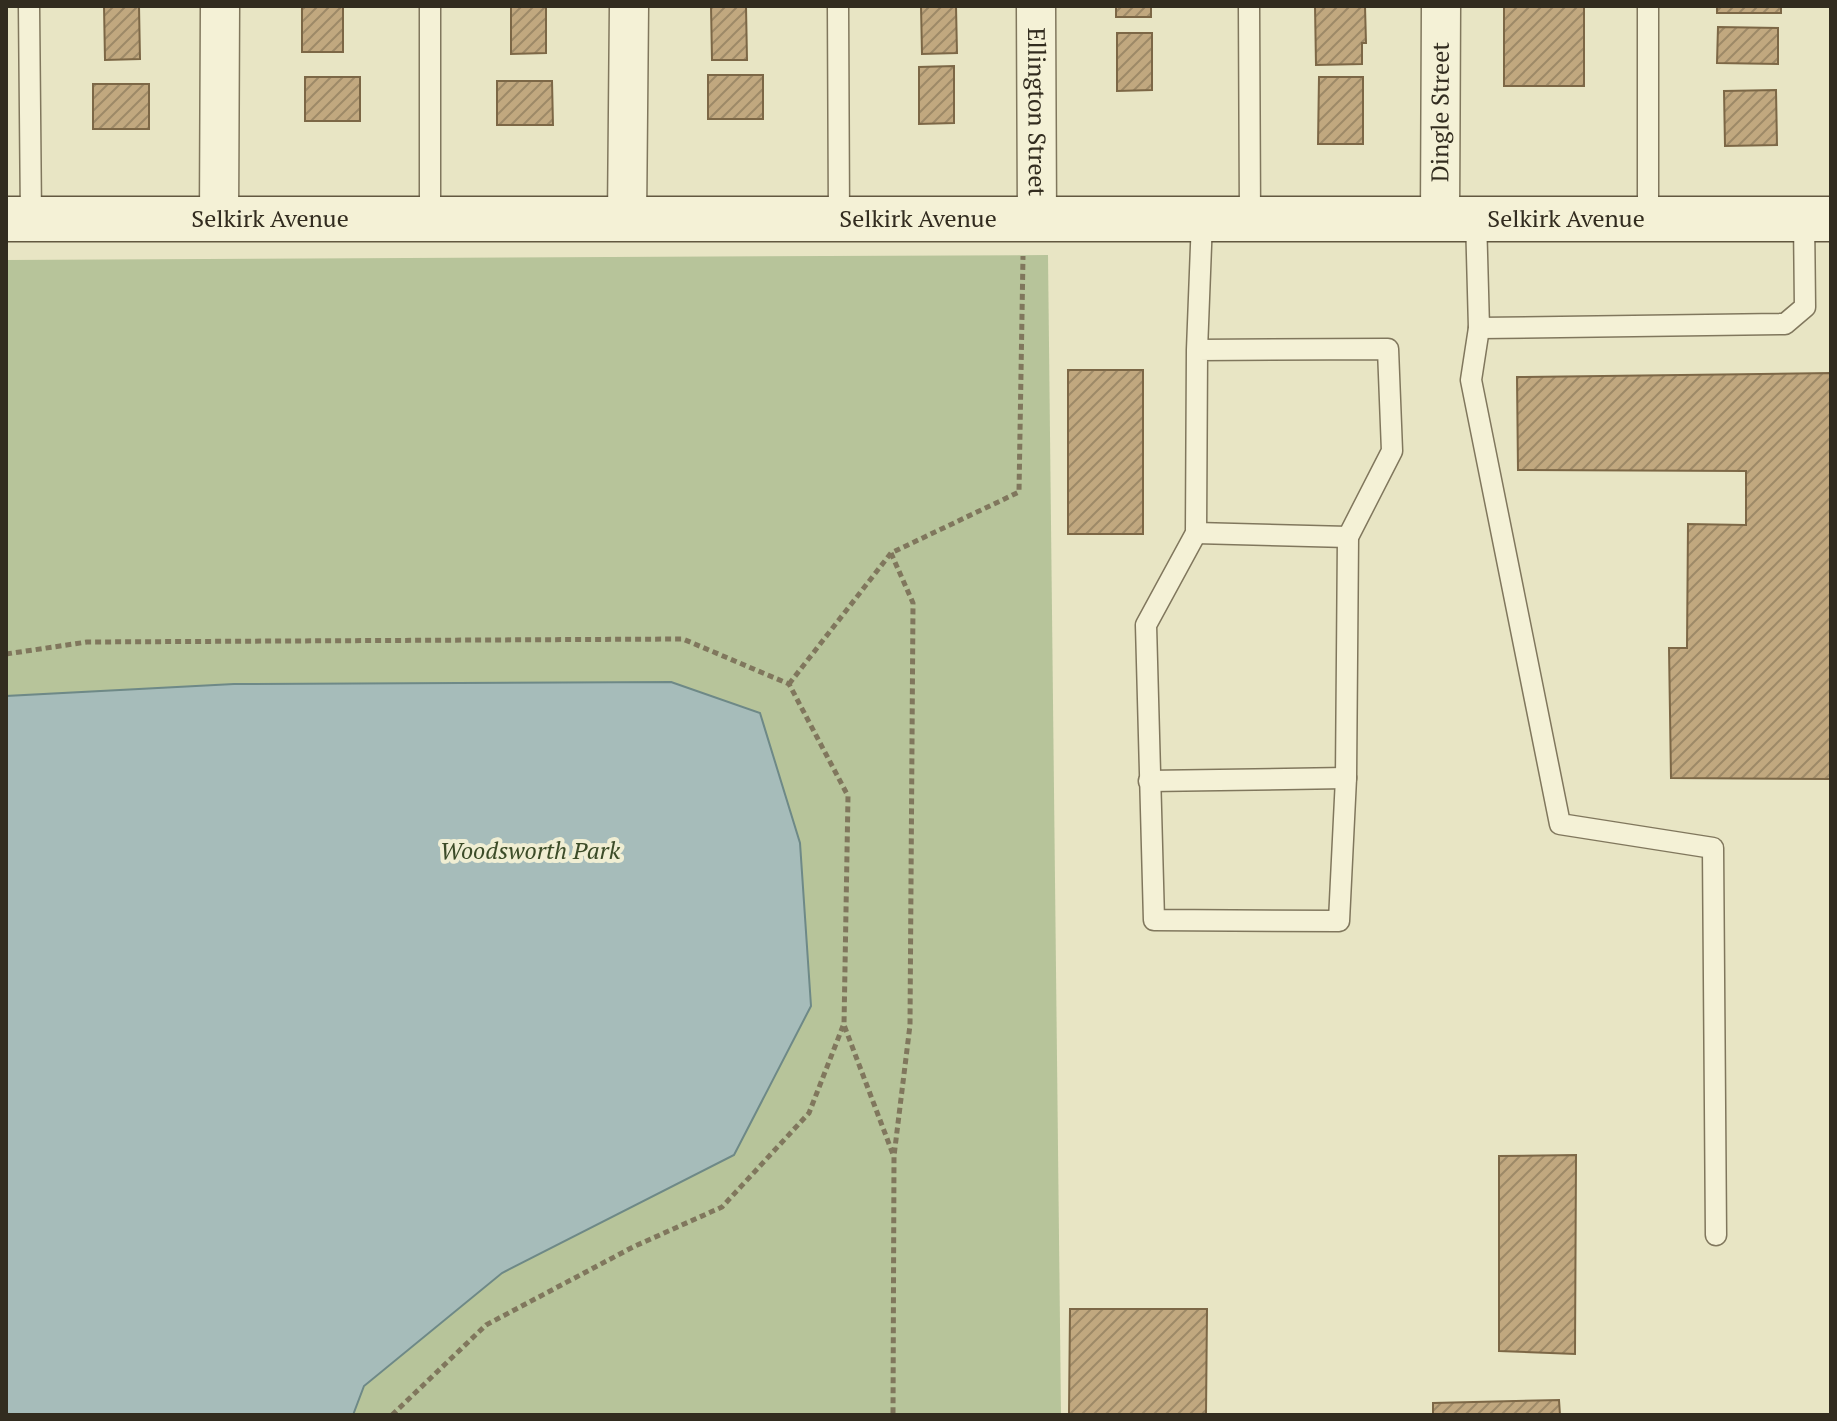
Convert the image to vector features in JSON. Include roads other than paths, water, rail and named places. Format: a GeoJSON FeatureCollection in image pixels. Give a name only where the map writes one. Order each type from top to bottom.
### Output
{"type":"FeatureCollection","features":[{"type":"Feature","properties":{"kind":"street"},"geometry":{"type":"LineString","coordinates":[[219,218],[220,6]]}},
{"type":"Feature","properties":{"kind":"street"},"geometry":{"type":"LineString","coordinates":[[627,218],[629,6]]}},
{"type":"Feature","properties":{"kind":"street","name":"Ellington Street"},"geometry":{"type":"LineString","coordinates":[[1030,219],[1036,6]]}},
{"type":"Feature","properties":{"kind":"street","name":"Dingle Street"},"geometry":{"type":"LineString","coordinates":[[1441,6],[1458,218]]}},
{"type":"Feature","properties":{"kind":"street","name":"Selkirk Avenue"},"geometry":{"type":"LineString","coordinates":[[19,219],[1817,219]]}},
{"type":"Feature","properties":{"kind":"lane"},"geometry":{"type":"LineString","coordinates":[[19,219],[29,6]]}},
{"type":"Feature","properties":{"kind":"lane"},"geometry":{"type":"LineString","coordinates":[[430,6],[430,218]]}},
{"type":"Feature","properties":{"kind":"lane"},"geometry":{"type":"LineString","coordinates":[[838,6],[839,219]]}},
{"type":"Feature","properties":{"kind":"lane"},"geometry":{"type":"LineString","coordinates":[[1249,6],[1250,218]]}},
{"type":"Feature","properties":{"kind":"lane"},"geometry":{"type":"LineString","coordinates":[[1648,6],[1648,218]]}},
{"type":"Feature","properties":{"kind":"lane"},"geometry":{"type":"LineString","coordinates":[[1458,218],[1479,328],[1471,380],[1560,824],[1713,848],[1716,1235]]}},
{"type":"Feature","properties":{"kind":"lane"},"geometry":{"type":"LineString","coordinates":[[1479,328],[1785,324],[1805,307],[1817,219]]}},
{"type":"Feature","properties":{"kind":"lane"},"geometry":{"type":"LineString","coordinates":[[1197,350],[1388,349],[1392,451],[1348,537],[1346,778],[1339,921],[1154,920],[1146,625],[1196,533],[1197,350],[1202,220]]}},
{"type":"Feature","properties":{"kind":"lane"},"geometry":{"type":"LineString","coordinates":[[1196,533],[1348,537]]}},
{"type":"Feature","properties":{"kind":"lane"},"geometry":{"type":"LineString","coordinates":[[1149,781],[1346,778]]}},
{"type":"Feature","properties":{"kind":"water"},"geometry":{"type":"Polygon","coordinates":[[[671,682],[760,713],[800,843],[811,1006],[734,1155],[502,1273],[364,1386],[353,1415],[6,1415],[6,696],[234,684],[671,682]]]}},
{"type":"Feature","properties":{"kind":"park label","name":"Woodsworth Park"},"geometry":{"type":"Point","coordinates":[530,851]}}]}
